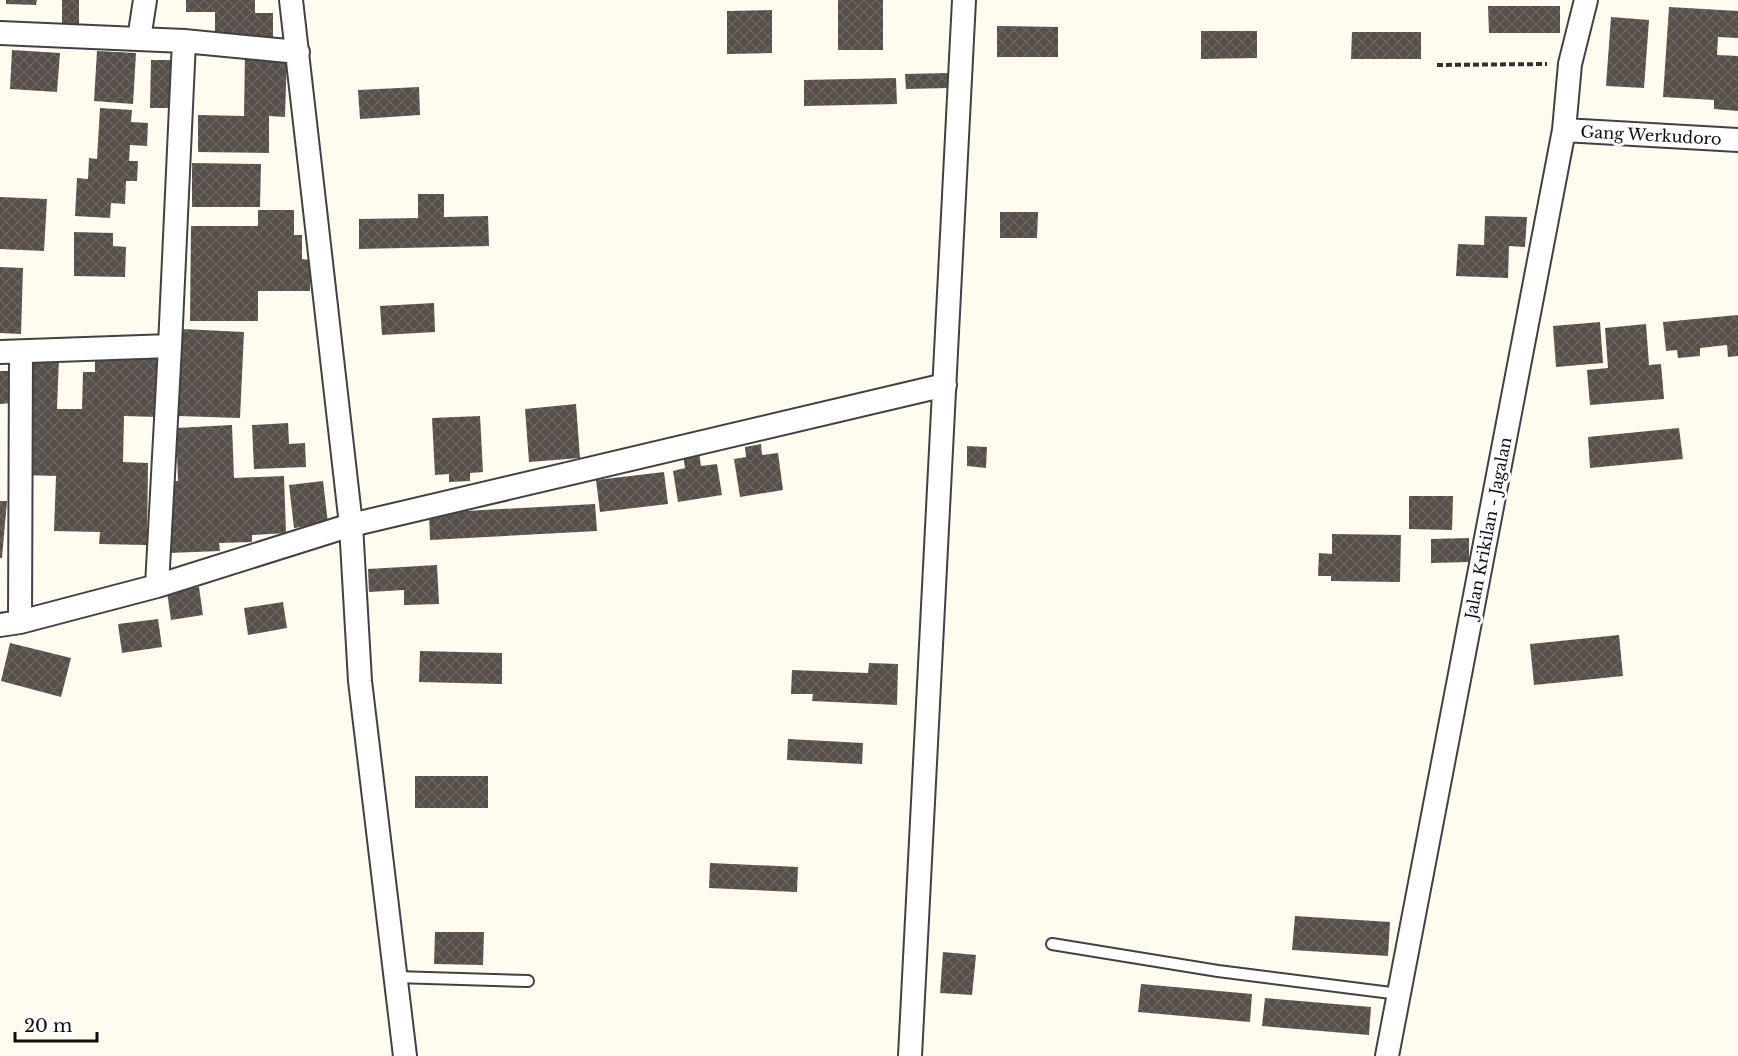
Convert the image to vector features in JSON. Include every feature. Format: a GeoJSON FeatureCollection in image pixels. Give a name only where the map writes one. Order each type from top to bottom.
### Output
{"type":"FeatureCollection","features":[{"type":"Feature","properties":{"kind":"street"},"geometry":{"type":"LineString","coordinates":[[139,39],[145,0]]}},
{"type":"Feature","properties":{"kind":"street"},"geometry":{"type":"LineString","coordinates":[[291,0],[351,525],[360,681],[405,1056]]}},
{"type":"Feature","properties":{"kind":"street"},"geometry":{"type":"LineString","coordinates":[[910,1056],[964,0]]}},
{"type":"Feature","properties":{"kind":"street","name":"Jalan Krikilan - Jagalan"},"geometry":{"type":"LineString","coordinates":[[1387,1056],[1564,130],[1570,64],[1586,0]]}},
{"type":"Feature","properties":{"kind":"street"},"geometry":{"type":"LineString","coordinates":[[0,33],[184,41],[298,52]]}},
{"type":"Feature","properties":{"kind":"street"},"geometry":{"type":"LineString","coordinates":[[157,586],[184,41]]}},
{"type":"Feature","properties":{"kind":"street","name":"Gang Werkudoro"},"geometry":{"type":"LineString","coordinates":[[1564,130],[1738,140]]}},
{"type":"Feature","properties":{"kind":"street"},"geometry":{"type":"LineString","coordinates":[[170,346],[10,352],[10,623],[157,586],[351,525],[945,385]]}},
{"type":"Feature","properties":{"kind":"lane"},"geometry":{"type":"LineString","coordinates":[[1052,944],[1218,971],[1399,994]]}},
{"type":"Feature","properties":{"kind":"lane"},"geometry":{"type":"LineString","coordinates":[[395,977],[528,981]]}},
{"type":"Feature","properties":{"kind":"path"},"geometry":{"type":"LineString","coordinates":[[1437,65],[1570,64]]}},
{"type":"Feature","properties":{"kind":"building"},"geometry":{"type":"Polygon","coordinates":[[[6,0],[37,0],[36,5],[6,4],[6,0]]]}},
{"type":"Feature","properties":{"kind":"building"},"geometry":{"type":"Polygon","coordinates":[[[62,0],[79,0],[79,29],[62,29],[62,0]]]}},
{"type":"Feature","properties":{"kind":"building"},"geometry":{"type":"Polygon","coordinates":[[[186,0],[255,0],[255,13],[273,13],[273,39],[215,39],[215,12],[186,12],[186,0]]]}},
{"type":"Feature","properties":{"kind":"building"},"geometry":{"type":"Polygon","coordinates":[[[838,0],[883,0],[883,50],[838,50],[838,0]]]}},
{"type":"Feature","properties":{"kind":"building"},"geometry":{"type":"Polygon","coordinates":[[[1488,6],[1560,6],[1560,33],[1489,33],[1488,6]]]}},
{"type":"Feature","properties":{"kind":"building"},"geometry":{"type":"Polygon","coordinates":[[[1669,7],[1738,11],[1738,38],[1718,37],[1717,55],[1738,56],[1738,111],[1714,109],[1714,100],[1663,97],[1669,7]]]}},
{"type":"Feature","properties":{"kind":"building"},"geometry":{"type":"Polygon","coordinates":[[[772,10],[772,53],[727,54],[727,11],[772,10]]]}},
{"type":"Feature","properties":{"kind":"building"},"geometry":{"type":"Polygon","coordinates":[[[1611,17],[1649,20],[1644,88],[1606,86],[1611,17]]]}},
{"type":"Feature","properties":{"kind":"building"},"geometry":{"type":"Polygon","coordinates":[[[997,26],[1058,27],[1058,57],[997,57],[997,26]]]}},
{"type":"Feature","properties":{"kind":"building"},"geometry":{"type":"Polygon","coordinates":[[[1201,31],[1257,31],[1257,58],[1201,59],[1201,31]]]}},
{"type":"Feature","properties":{"kind":"building"},"geometry":{"type":"Polygon","coordinates":[[[1352,32],[1421,32],[1421,59],[1351,59],[1352,32]]]}},
{"type":"Feature","properties":{"kind":"building"},"geometry":{"type":"Polygon","coordinates":[[[12,50],[60,53],[57,92],[10,89],[12,50]]]}},
{"type":"Feature","properties":{"kind":"building"},"geometry":{"type":"Polygon","coordinates":[[[97,51],[136,53],[133,104],[94,101],[97,51]]]}},
{"type":"Feature","properties":{"kind":"building"},"geometry":{"type":"Polygon","coordinates":[[[245,52],[287,53],[285,117],[269,116],[269,153],[198,152],[198,115],[244,116],[245,52]]]}},
{"type":"Feature","properties":{"kind":"building"},"geometry":{"type":"Polygon","coordinates":[[[151,60],[175,60],[174,108],[150,108],[151,60]]]}},
{"type":"Feature","properties":{"kind":"building"},"geometry":{"type":"Polygon","coordinates":[[[949,73],[949,88],[906,89],[905,74],[949,73]]]}},
{"type":"Feature","properties":{"kind":"building"},"geometry":{"type":"Polygon","coordinates":[[[896,78],[897,104],[804,106],[804,80],[896,78]]]}},
{"type":"Feature","properties":{"kind":"building"},"geometry":{"type":"Polygon","coordinates":[[[419,87],[420,115],[360,119],[358,90],[419,87]]]}},
{"type":"Feature","properties":{"kind":"building"},"geometry":{"type":"Polygon","coordinates":[[[100,108],[132,110],[131,122],[148,123],[147,146],[130,145],[129,161],[138,161],[137,181],[126,181],[125,204],[111,203],[110,218],[75,216],[77,178],[88,179],[89,158],[97,159],[100,108]]]}},
{"type":"Feature","properties":{"kind":"building"},"geometry":{"type":"Polygon","coordinates":[[[192,163],[261,164],[260,207],[192,207],[192,163]]]}},
{"type":"Feature","properties":{"kind":"building"},"geometry":{"type":"Polygon","coordinates":[[[418,194],[444,194],[444,217],[488,216],[489,246],[359,249],[359,219],[418,218],[418,194]]]}},
{"type":"Feature","properties":{"kind":"building"},"geometry":{"type":"Polygon","coordinates":[[[0,197],[47,199],[44,251],[0,249],[0,197]]]}},
{"type":"Feature","properties":{"kind":"building"},"geometry":{"type":"Polygon","coordinates":[[[258,210],[294,210],[294,235],[302,235],[302,259],[311,260],[310,291],[258,291],[258,321],[190,321],[191,226],[258,226],[258,210]]]}},
{"type":"Feature","properties":{"kind":"building"},"geometry":{"type":"Polygon","coordinates":[[[1000,212],[1038,212],[1037,238],[1000,238],[1000,212]]]}},
{"type":"Feature","properties":{"kind":"building"},"geometry":{"type":"Polygon","coordinates":[[[1485,216],[1527,217],[1525,247],[1509,246],[1508,278],[1456,276],[1458,244],[1484,245],[1485,216]]]}},
{"type":"Feature","properties":{"kind":"building"},"geometry":{"type":"Polygon","coordinates":[[[74,232],[113,233],[113,246],[126,247],[125,277],[74,276],[74,232]]]}},
{"type":"Feature","properties":{"kind":"building"},"geometry":{"type":"Polygon","coordinates":[[[0,267],[23,268],[21,334],[0,333],[0,267]]]}},
{"type":"Feature","properties":{"kind":"building"},"geometry":{"type":"Polygon","coordinates":[[[434,303],[435,332],[382,335],[380,306],[434,303]]]}},
{"type":"Feature","properties":{"kind":"building"},"geometry":{"type":"Polygon","coordinates":[[[1738,315],[1738,356],[1728,357],[1727,345],[1700,348],[1700,356],[1678,358],[1677,350],[1666,351],[1663,322],[1738,315]]]}},
{"type":"Feature","properties":{"kind":"building"},"geometry":{"type":"Polygon","coordinates":[[[1600,322],[1603,363],[1556,367],[1553,326],[1600,322]]]}},
{"type":"Feature","properties":{"kind":"building"},"geometry":{"type":"Polygon","coordinates":[[[1646,324],[1649,365],[1661,364],[1664,399],[1590,405],[1587,370],[1608,368],[1605,328],[1646,324]]]}},
{"type":"Feature","properties":{"kind":"building"},"geometry":{"type":"Polygon","coordinates":[[[182,329],[244,332],[240,418],[178,416],[182,329]]]}},
{"type":"Feature","properties":{"kind":"building"},"geometry":{"type":"Polygon","coordinates":[[[95,350],[159,351],[158,417],[124,416],[123,462],[148,463],[147,545],[99,544],[100,532],[54,531],[56,476],[23,475],[26,357],[59,357],[57,409],[82,409],[83,372],[95,372],[95,350]]]}},
{"type":"Feature","properties":{"kind":"building"},"geometry":{"type":"Polygon","coordinates":[[[0,371],[12,371],[13,403],[0,404],[0,371]]]}},
{"type":"Feature","properties":{"kind":"building"},"geometry":{"type":"Polygon","coordinates":[[[576,404],[580,458],[529,462],[525,409],[576,404]]]}},
{"type":"Feature","properties":{"kind":"building"},"geometry":{"type":"Polygon","coordinates":[[[480,416],[483,472],[470,473],[470,481],[449,482],[449,474],[435,475],[432,418],[480,416]]]}},
{"type":"Feature","properties":{"kind":"building"},"geometry":{"type":"Polygon","coordinates":[[[288,423],[289,444],[305,443],[306,467],[254,469],[252,425],[288,423]]]}},
{"type":"Feature","properties":{"kind":"building"},"geometry":{"type":"Polygon","coordinates":[[[232,425],[234,478],[284,476],[286,533],[252,535],[252,542],[219,543],[220,551],[168,553],[165,481],[178,481],[176,428],[232,425]]]}},
{"type":"Feature","properties":{"kind":"building"},"geometry":{"type":"Polygon","coordinates":[[[1679,428],[1683,459],[1590,468],[1588,437],[1679,428]]]}},
{"type":"Feature","properties":{"kind":"building"},"geometry":{"type":"Polygon","coordinates":[[[761,444],[762,455],[778,453],[783,490],[740,497],[734,459],[746,457],[745,447],[761,444]]]}},
{"type":"Feature","properties":{"kind":"building"},"geometry":{"type":"Polygon","coordinates":[[[967,446],[987,447],[986,468],[967,466],[967,446]]]}},
{"type":"Feature","properties":{"kind":"building"},"geometry":{"type":"Polygon","coordinates":[[[699,452],[701,466],[717,464],[722,495],[678,502],[673,471],[685,468],[683,454],[699,452]]]}},
{"type":"Feature","properties":{"kind":"building"},"geometry":{"type":"Polygon","coordinates":[[[664,472],[668,504],[600,512],[596,480],[664,472]]]}},
{"type":"Feature","properties":{"kind":"building"},"geometry":{"type":"Polygon","coordinates":[[[323,481],[328,523],[294,528],[289,485],[323,481]]]}},
{"type":"Feature","properties":{"kind":"building"},"geometry":{"type":"Polygon","coordinates":[[[1409,496],[1453,496],[1452,530],[1409,529],[1409,496]]]}},
{"type":"Feature","properties":{"kind":"building"},"geometry":{"type":"Polygon","coordinates":[[[0,501],[7,501],[2,558],[0,558],[0,501]]]}},
{"type":"Feature","properties":{"kind":"building"},"geometry":{"type":"Polygon","coordinates":[[[595,504],[597,531],[430,540],[429,513],[595,504]]]}},
{"type":"Feature","properties":{"kind":"building"},"geometry":{"type":"Polygon","coordinates":[[[1332,534],[1401,535],[1400,582],[1331,581],[1331,576],[1318,576],[1319,553],[1332,554],[1332,534]]]}},
{"type":"Feature","properties":{"kind":"building"},"geometry":{"type":"Polygon","coordinates":[[[1469,538],[1469,562],[1431,563],[1431,539],[1469,538]]]}},
{"type":"Feature","properties":{"kind":"building"},"geometry":{"type":"Polygon","coordinates":[[[437,565],[439,604],[404,605],[404,590],[369,592],[368,569],[437,565]]]}},
{"type":"Feature","properties":{"kind":"building"},"geometry":{"type":"Polygon","coordinates":[[[199,587],[203,615],[171,620],[167,592],[199,587]]]}},
{"type":"Feature","properties":{"kind":"building"},"geometry":{"type":"Polygon","coordinates":[[[283,602],[287,628],[248,635],[244,608],[283,602]]]}},
{"type":"Feature","properties":{"kind":"building"},"geometry":{"type":"Polygon","coordinates":[[[158,619],[162,647],[122,653],[118,624],[158,619]]]}},
{"type":"Feature","properties":{"kind":"building"},"geometry":{"type":"Polygon","coordinates":[[[1619,635],[1623,676],[1534,685],[1530,644],[1619,635]]]}},
{"type":"Feature","properties":{"kind":"building"},"geometry":{"type":"Polygon","coordinates":[[[10,643],[71,658],[61,697],[1,681],[10,643]]]}},
{"type":"Feature","properties":{"kind":"building"},"geometry":{"type":"Polygon","coordinates":[[[420,651],[502,653],[502,684],[419,682],[420,651]]]}},
{"type":"Feature","properties":{"kind":"building"},"geometry":{"type":"Polygon","coordinates":[[[869,663],[898,664],[897,705],[812,701],[813,694],[791,694],[792,670],[868,673],[869,663]]]}},
{"type":"Feature","properties":{"kind":"building"},"geometry":{"type":"Polygon","coordinates":[[[788,739],[863,743],[862,764],[787,760],[788,739]]]}},
{"type":"Feature","properties":{"kind":"building"},"geometry":{"type":"Polygon","coordinates":[[[415,776],[488,776],[488,808],[415,808],[415,776]]]}},
{"type":"Feature","properties":{"kind":"building"},"geometry":{"type":"Polygon","coordinates":[[[710,863],[798,867],[797,892],[709,888],[710,863]]]}},
{"type":"Feature","properties":{"kind":"building"},"geometry":{"type":"Polygon","coordinates":[[[1295,916],[1390,922],[1388,956],[1292,950],[1295,916]]]}},
{"type":"Feature","properties":{"kind":"building"},"geometry":{"type":"Polygon","coordinates":[[[435,932],[484,932],[483,965],[434,964],[435,932]]]}},
{"type":"Feature","properties":{"kind":"building"},"geometry":{"type":"Polygon","coordinates":[[[943,952],[976,955],[972,995],[940,993],[943,952]]]}},
{"type":"Feature","properties":{"kind":"building"},"geometry":{"type":"Polygon","coordinates":[[[1141,984],[1252,994],[1250,1022],[1138,1012],[1141,984]]]}},
{"type":"Feature","properties":{"kind":"building"},"geometry":{"type":"Polygon","coordinates":[[[1265,998],[1371,1007],[1369,1035],[1262,1026],[1265,998]]]}}]}
